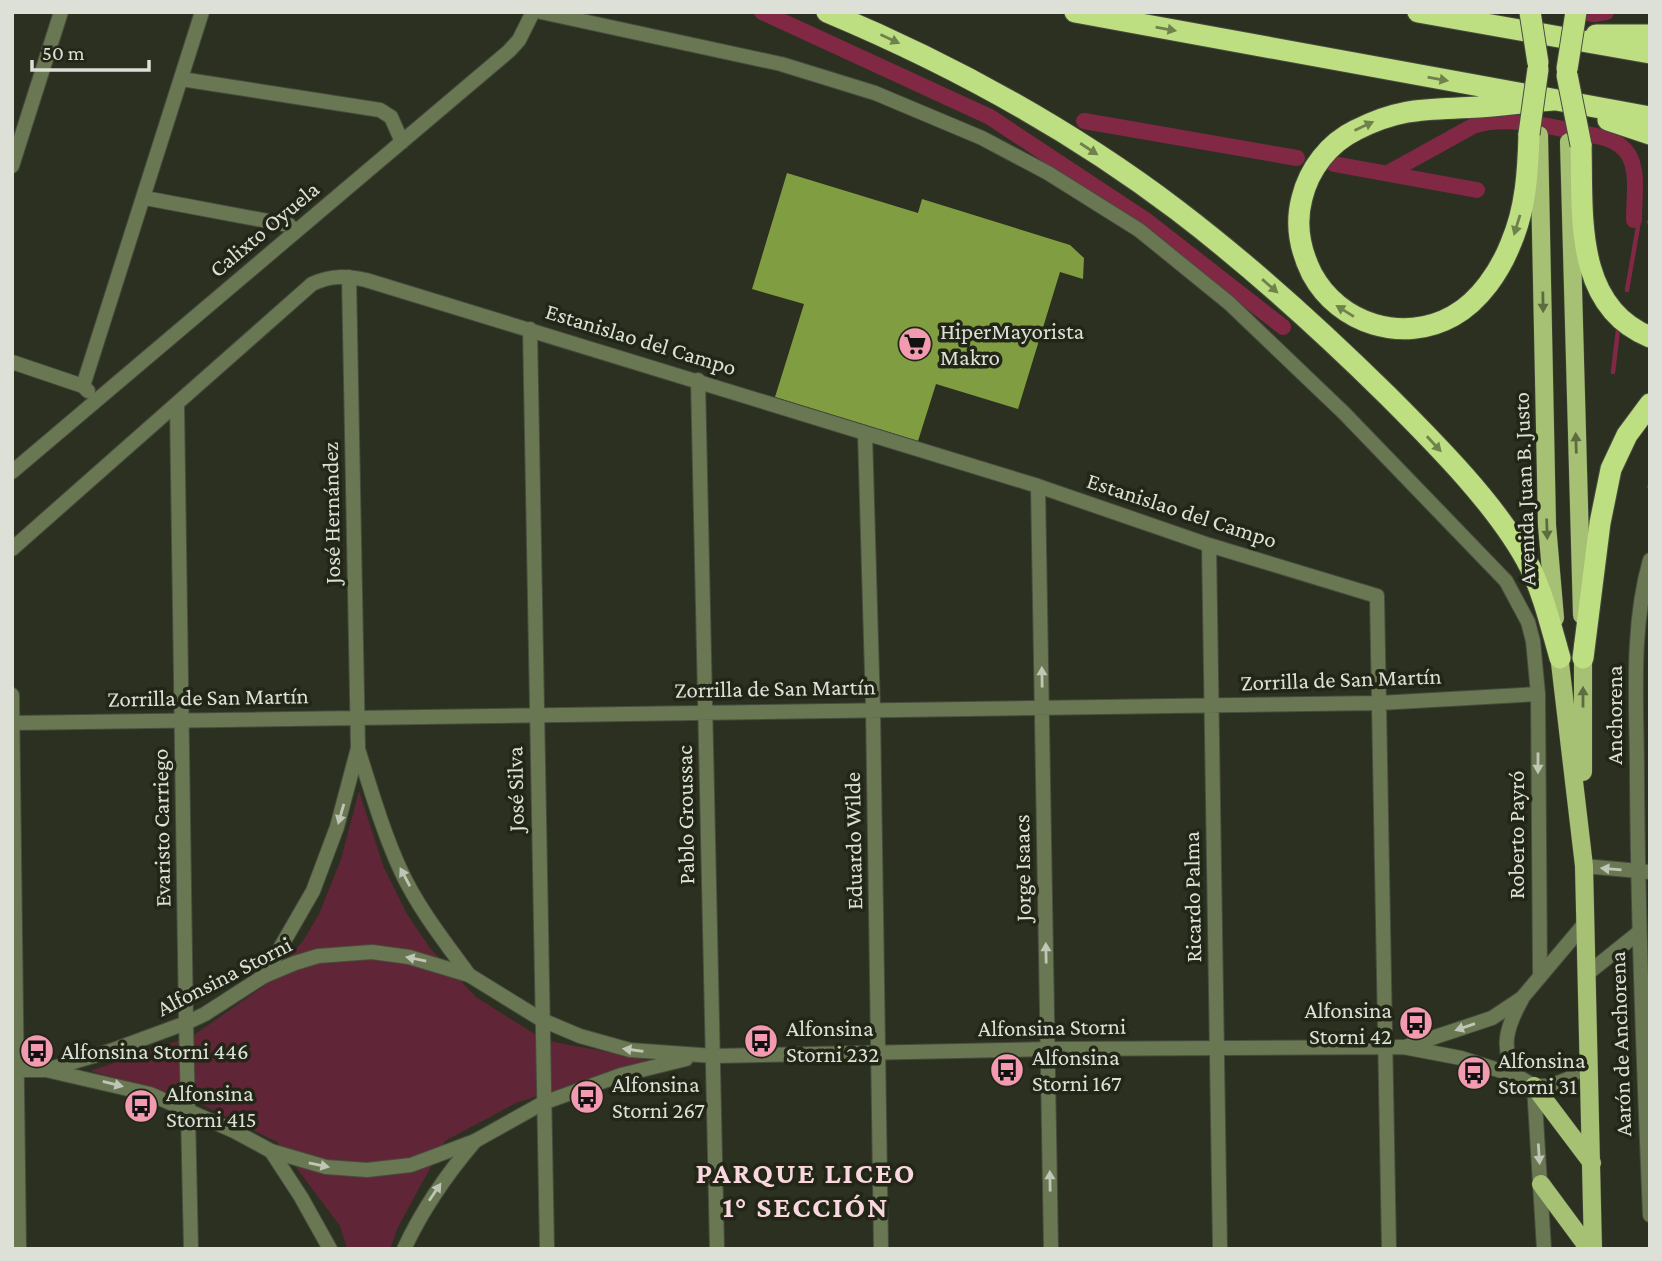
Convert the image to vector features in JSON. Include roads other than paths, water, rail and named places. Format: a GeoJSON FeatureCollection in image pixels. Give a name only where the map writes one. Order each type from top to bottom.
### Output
{"type":"FeatureCollection","features":[{"type":"Feature","properties":{"kind":"highway"},"geometry":{"type":"LineString","coordinates":[[827,12],[928,57],[1052,125],[1177,209],[1270,285],[1408,416],[1500,521],[1530,568],[1542,596],[1560,658]]}},
{"type":"Feature","properties":{"kind":"highway"},"geometry":{"type":"LineString","coordinates":[[1074,12],[1650,117]]}},
{"type":"Feature","properties":{"kind":"highway"},"geometry":{"type":"LineString","coordinates":[[1418,12],[1650,53]]}},
{"type":"Feature","properties":{"kind":"highway"},"geometry":{"type":"LineString","coordinates":[[1493,12],[1554,37],[1650,35]]}},
{"type":"Feature","properties":{"kind":"highway"},"geometry":{"type":"LineString","coordinates":[[1530,12],[1538,66],[1534,135],[1518,223],[1511,244],[1491,280],[1468,306],[1436,324],[1399,329],[1381,327],[1363,321],[1334,304],[1325,294],[1302,253],[1298,222],[1305,185],[1324,154],[1338,141],[1373,122],[1422,108],[1476,107],[1555,100],[1650,134]]}},
{"type":"Feature","properties":{"kind":"highway"},"geometry":{"type":"LineString","coordinates":[[1576,12],[1567,72],[1584,231],[1592,274],[1597,288],[1612,310],[1630,326],[1650,337]]}},
{"type":"Feature","properties":{"kind":"highway"},"geometry":{"type":"LineString","coordinates":[[1583,658],[1600,523],[1611,469],[1627,435],[1650,404]]}},
{"type":"Feature","properties":{"kind":"main road","name":"Avenida Juan B. Justo"},"geometry":{"type":"LineString","coordinates":[[1534,135],[1547,525],[1584,866],[1592,1163],[1591,1249]]}},
{"type":"Feature","properties":{"kind":"main road","name":"Avenida Juan B. Justo"},"geometry":{"type":"LineString","coordinates":[[1575,144],[1574,386],[1583,658],[1582,838]]}},
{"type":"Feature","properties":{"kind":"main road"},"geometry":{"type":"LineString","coordinates":[[1534,1086],[1592,1163]]}},
{"type":"Feature","properties":{"kind":"main road"},"geometry":{"type":"LineString","coordinates":[[1541,1184],[1591,1249]]}},
{"type":"Feature","properties":{"kind":"street"},"geometry":{"type":"LineString","coordinates":[[12,166],[61,12]]}},
{"type":"Feature","properties":{"kind":"street"},"geometry":{"type":"LineString","coordinates":[[83,386],[202,12]]}},
{"type":"Feature","properties":{"kind":"street","name":"Calixto Oyuela"},"geometry":{"type":"LineString","coordinates":[[12,472],[509,51],[519,40],[533,12]]}},
{"type":"Feature","properties":{"kind":"street","name":"Roberto Payró"},"geometry":{"type":"LineString","coordinates":[[541,12],[781,64],[875,93],[982,138],[1048,173],[1139,230],[1229,303],[1381,450],[1506,581],[1528,622],[1533,641],[1538,694],[1540,976]]}},
{"type":"Feature","properties":{"kind":"street"},"geometry":{"type":"LineString","coordinates":[[181,79],[380,110],[391,117],[402,142]]}},
{"type":"Feature","properties":{"kind":"street"},"geometry":{"type":"LineString","coordinates":[[12,111],[28,116]]}},
{"type":"Feature","properties":{"kind":"street"},"geometry":{"type":"LineString","coordinates":[[145,198],[289,225],[295,232]]}},
{"type":"Feature","properties":{"kind":"street"},"geometry":{"type":"LineString","coordinates":[[12,549],[312,284],[327,277],[349,277]]}},
{"type":"Feature","properties":{"kind":"street","name":"Estanislao del Campo"},"geometry":{"type":"LineString","coordinates":[[349,277],[698,380],[1038,486],[1209,545],[1377,596],[1389,1249]]}},
{"type":"Feature","properties":{"kind":"street","name":"José Hernández"},"geometry":{"type":"LineString","coordinates":[[349,277],[358,748],[383,826],[402,873],[430,921],[468,975]]}},
{"type":"Feature","properties":{"kind":"street","name":"José Silva"},"geometry":{"type":"LineString","coordinates":[[530,329],[547,1249]]}},
{"type":"Feature","properties":{"kind":"street"},"geometry":{"type":"LineString","coordinates":[[12,362],[83,386],[96,399]]}},
{"type":"Feature","properties":{"kind":"street","name":"Pablo Groussac"},"geometry":{"type":"LineString","coordinates":[[698,380],[706,712],[707,1056],[717,1249]]}},
{"type":"Feature","properties":{"kind":"street","name":"Evaristo Carriego"},"geometry":{"type":"LineString","coordinates":[[177,406],[191,1249]]}},
{"type":"Feature","properties":{"kind":"street","name":"Eduardo Wilde"},"geometry":{"type":"LineString","coordinates":[[865,433],[873,709],[881,1249]]}},
{"type":"Feature","properties":{"kind":"street","name":"Jorge Isaacs"},"geometry":{"type":"LineString","coordinates":[[1038,486],[1051,1249]]}},
{"type":"Feature","properties":{"kind":"street","name":"Ricardo Palma"},"geometry":{"type":"LineString","coordinates":[[1209,545],[1220,1249]]}},
{"type":"Feature","properties":{"kind":"street","name":"Anchorena"},"geometry":{"type":"LineString","coordinates":[[1644,872],[1636,658],[1642,598],[1650,560]]}},
{"type":"Feature","properties":{"kind":"street","name":"Zorrilla de San Martín"},"geometry":{"type":"LineString","coordinates":[[13,723],[1379,703],[1538,694]]}},
{"type":"Feature","properties":{"kind":"street"},"geometry":{"type":"LineString","coordinates":[[12,695],[14,1070],[19,1249]]}},
{"type":"Feature","properties":{"kind":"street","name":"José Hernández"},"geometry":{"type":"LineString","coordinates":[[264,976],[300,917],[323,868],[358,748]]}},
{"type":"Feature","properties":{"kind":"street"},"geometry":{"type":"LineString","coordinates":[[1584,866],[1644,872]]}},
{"type":"Feature","properties":{"kind":"street","name":"Aarón de Anchorena"},"geometry":{"type":"LineString","coordinates":[[1644,872],[1638,933],[1650,1215]]}},
{"type":"Feature","properties":{"kind":"street","name":"Alfonsina Storni"},"geometry":{"type":"LineString","coordinates":[[1403,1047],[1492,1018],[1522,998],[1586,922]]}},
{"type":"Feature","properties":{"kind":"street"},"geometry":{"type":"LineString","coordinates":[[1587,974],[1638,933]]}},
{"type":"Feature","properties":{"kind":"street","name":"Alfonsina Storni"},"geometry":{"type":"LineString","coordinates":[[46,1070],[110,1051],[186,1023],[264,976],[295,963],[318,956],[372,952],[439,964],[468,975],[542,1020],[580,1036],[631,1050],[707,1056],[1048,1049],[1403,1047],[1461,1058],[1517,1076],[1534,1086]]}},
{"type":"Feature","properties":{"kind":"street"},"geometry":{"type":"LineString","coordinates":[[1517,1076],[1507,1058],[1506,1032],[1522,998]]}},
{"type":"Feature","properties":{"kind":"street","name":"Alfonsina Storni"},"geometry":{"type":"LineString","coordinates":[[14,1070],[46,1070],[150,1094],[189,1110],[271,1151],[326,1167],[367,1170],[411,1165],[475,1141],[544,1103],[621,1075],[707,1056]]}},
{"type":"Feature","properties":{"kind":"street"},"geometry":{"type":"LineString","coordinates":[[1544,1249],[1534,1086],[1549,1086],[1569,1079],[1589,1056]]}},
{"type":"Feature","properties":{"kind":"street"},"geometry":{"type":"LineString","coordinates":[[404,1249],[443,1179],[475,1141]]}},
{"type":"Feature","properties":{"kind":"street"},"geometry":{"type":"LineString","coordinates":[[271,1151],[330,1249]]}},
{"type":"Feature","properties":{"kind":"waterway"},"geometry":{"type":"LineString","coordinates":[[762,12],[990,117],[1147,221],[1283,327]]}},
{"type":"Feature","properties":{"kind":"waterway"},"geometry":{"type":"LineString","coordinates":[[1582,12],[1606,12]]}},
{"type":"Feature","properties":{"kind":"waterway"},"geometry":{"type":"LineString","coordinates":[[1084,121],[1297,158]]}},
{"type":"Feature","properties":{"kind":"waterway"},"geometry":{"type":"LineString","coordinates":[[1388,173],[1473,126],[1487,122],[1519,122],[1553,127],[1601,137],[1624,149],[1634,169],[1634,220]]}},
{"type":"Feature","properties":{"kind":"waterway"},"geometry":{"type":"LineString","coordinates":[[1334,164],[1477,190]]}},
{"type":"Feature","properties":{"kind":"waterway"},"geometry":{"type":"LineString","coordinates":[[1627,290],[1639,221]]}},
{"type":"Feature","properties":{"kind":"waterway"},"geometry":{"type":"LineString","coordinates":[[1613,372],[1618,330]]}},
{"type":"Feature","properties":{"kind":"place","name":"HiperMayorista Makro"},"geometry":{"type":"Point","coordinates":[915,344]}},
{"type":"Feature","properties":{"kind":"place","name":"Alfonsina Storni 42"},"geometry":{"type":"Point","coordinates":[1416,1023]}},
{"type":"Feature","properties":{"kind":"place","name":"Alfonsina Storni 232"},"geometry":{"type":"Point","coordinates":[761,1041]}},
{"type":"Feature","properties":{"kind":"place","name":"Alfonsina Storni 446"},"geometry":{"type":"Point","coordinates":[37,1051]}},
{"type":"Feature","properties":{"kind":"place","name":"Alfonsina Storni 167"},"geometry":{"type":"Point","coordinates":[1007,1070]}},
{"type":"Feature","properties":{"kind":"place","name":"Alfonsina Storni 31"},"geometry":{"type":"Point","coordinates":[1474,1073]}},
{"type":"Feature","properties":{"kind":"place","name":"Alfonsina Storni 267"},"geometry":{"type":"Point","coordinates":[587,1097]}},
{"type":"Feature","properties":{"kind":"place","name":"Alfonsina Storni 415"},"geometry":{"type":"Point","coordinates":[141,1106]}},
{"type":"Feature","properties":{"kind":"district","name":"PARQUE LICEO 1° SECCIÓN"},"geometry":{"type":"Point","coordinates":[806,1189]}}]}
